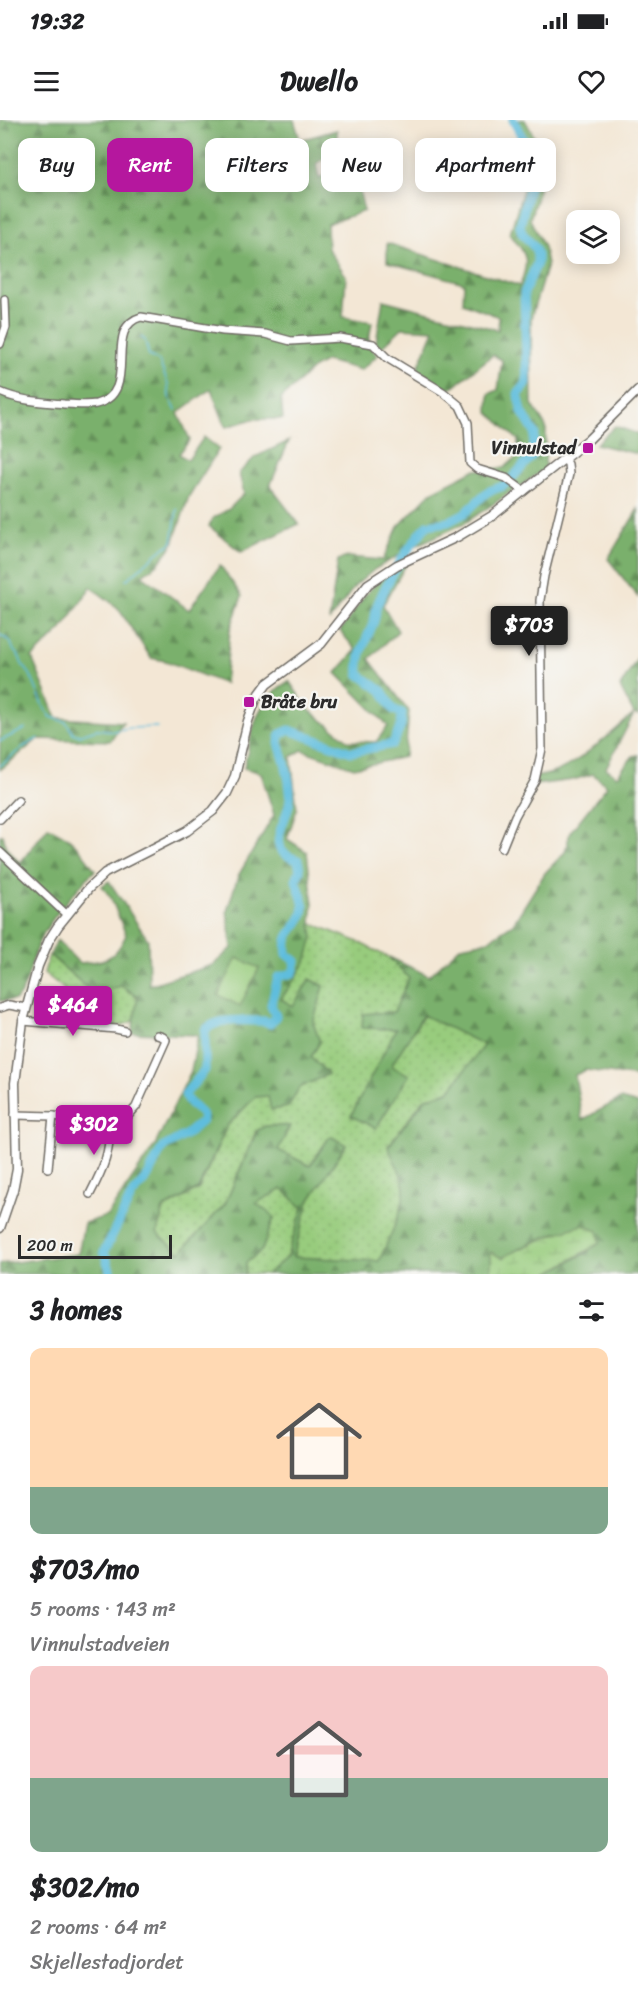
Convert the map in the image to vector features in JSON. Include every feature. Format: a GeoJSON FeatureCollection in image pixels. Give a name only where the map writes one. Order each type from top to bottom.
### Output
{"type":"FeatureCollection","features":[{"type":"Feature","properties":{"kind":"main road"},"geometry":{"type":"LineString","coordinates":[[0,1228],[16,1180],[18,1156],[15,1075],[23,1020],[43,952],[58,926],[88,889],[105,873],[188,831],[209,815],[227,793],[236,776],[252,709],[262,690],[313,652],[336,628],[368,584],[397,565],[471,530],[565,460],[599,430],[638,390]]}},
{"type":"Feature","properties":{"kind":"street"},"geometry":{"type":"LineString","coordinates":[[0,344],[6,327],[5,300]]}},
{"type":"Feature","properties":{"kind":"street"},"geometry":{"type":"LineString","coordinates":[[0,392],[20,399],[56,403],[94,405],[102,402],[111,396],[119,382],[124,331],[129,322],[141,317],[223,331],[265,334],[291,341],[327,338],[355,340],[373,344],[387,358],[453,399],[465,414],[468,423],[470,463],[477,469],[506,478],[524,491]]}},
{"type":"Feature","properties":{"kind":"street"},"geometry":{"type":"LineString","coordinates":[[502,848],[535,780],[542,748],[540,600],[569,474],[565,460]]}},
{"type":"Feature","properties":{"kind":"street"},"geometry":{"type":"LineString","coordinates":[[0,819],[18,800]]}},
{"type":"Feature","properties":{"kind":"street"},"geometry":{"type":"LineString","coordinates":[[0,852],[67,915]]}},
{"type":"Feature","properties":{"kind":"street"},"geometry":{"type":"LineString","coordinates":[[0,1008],[9,1005],[26,1008]]}},
{"type":"Feature","properties":{"kind":"street"},"geometry":{"type":"LineString","coordinates":[[23,1020],[125,1031]]}},
{"type":"Feature","properties":{"kind":"street"},"geometry":{"type":"LineString","coordinates":[[15,1115],[111,1122],[128,1116],[136,1107],[166,1040],[157,1035]]}},
{"type":"Feature","properties":{"kind":"street"},"geometry":{"type":"LineString","coordinates":[[48,1167],[53,1116]]}},
{"type":"Feature","properties":{"kind":"street"},"geometry":{"type":"LineString","coordinates":[[90,1194],[105,1165],[111,1122]]}},
{"type":"Feature","properties":{"kind":"green space"},"geometry":{"type":"Polygon","coordinates":[[[0,120],[294,120],[299,138],[205,138],[205,192],[309,192],[307,138],[337,130],[337,138],[321,138],[321,160],[316,164],[319,179],[321,178],[321,192],[360,192],[364,211],[327,224],[328,249],[346,276],[343,317],[372,322],[368,345],[378,355],[361,370],[326,361],[312,369],[281,399],[283,419],[253,419],[226,427],[211,389],[178,413],[190,440],[179,454],[188,460],[204,437],[219,449],[189,496],[172,546],[158,564],[142,575],[189,610],[220,565],[242,596],[230,630],[225,684],[166,661],[151,658],[118,608],[91,587],[62,629],[32,658],[57,718],[123,722],[110,741],[38,739],[0,770],[0,120]]]}},
{"type":"Feature","properties":{"kind":"green space"},"geometry":{"type":"Polygon","coordinates":[[[509,120],[525,120],[535,138],[519,138],[509,120]]]}},
{"type":"Feature","properties":{"kind":"green space"},"geometry":{"type":"Polygon","coordinates":[[[522,192],[538,192],[530,219],[544,247],[547,265],[531,318],[532,404],[546,427],[545,469],[465,523],[417,545],[375,569],[355,586],[329,621],[338,560],[348,557],[383,560],[398,527],[431,492],[474,470],[504,468],[518,456],[518,440],[488,412],[489,394],[498,390],[502,360],[493,355],[449,390],[417,370],[434,330],[402,328],[381,348],[376,343],[383,300],[498,330],[499,317],[463,303],[464,283],[387,262],[387,243],[520,286],[526,263],[520,247],[510,234],[522,192]]]}},
{"type":"Feature","properties":{"kind":"green space"},"geometry":{"type":"Polygon","coordinates":[[[615,426],[638,434],[638,454],[596,444],[615,426]]]}},
{"type":"Feature","properties":{"kind":"green space"},"geometry":{"type":"Polygon","coordinates":[[[289,441],[270,486],[299,524],[241,552],[209,526],[213,518],[229,509],[244,494],[239,473],[255,457],[289,441]]]}},
{"type":"Feature","properties":{"kind":"green space"},"geometry":{"type":"Polygon","coordinates":[[[638,509],[638,597],[608,559],[638,509]]]}},
{"type":"Feature","properties":{"kind":"green space"},"geometry":{"type":"Polygon","coordinates":[[[407,563],[383,605],[398,631],[369,659],[409,711],[405,757],[354,768],[302,750],[291,757],[297,809],[287,839],[307,852],[313,904],[311,923],[313,937],[306,962],[281,999],[293,1006],[310,979],[324,986],[313,1023],[320,1042],[311,1057],[328,1074],[299,1088],[288,1107],[271,1110],[268,1096],[255,1097],[227,1126],[198,1189],[163,1209],[157,1233],[180,1253],[225,1204],[257,1131],[265,1126],[290,1126],[278,1150],[310,1166],[330,1136],[346,1145],[309,1201],[293,1257],[379,1261],[398,1217],[404,1191],[400,1174],[388,1147],[425,1099],[449,1091],[484,1045],[423,1015],[391,1066],[409,1075],[376,1128],[351,1116],[396,1029],[362,1028],[363,1014],[394,1012],[409,978],[389,957],[429,976],[461,946],[487,941],[513,924],[545,873],[565,852],[570,832],[607,786],[593,774],[573,780],[534,785],[537,776],[562,769],[575,761],[634,714],[606,768],[617,776],[633,756],[638,755],[638,1077],[586,1070],[575,1075],[582,1120],[620,1099],[638,1104],[638,1274],[547,1274],[589,1251],[558,1232],[502,1258],[491,1253],[491,1274],[267,1274],[287,1257],[303,1208],[282,1189],[256,1203],[274,1217],[262,1250],[246,1263],[245,1274],[0,1274],[0,1264],[78,1254],[84,1223],[107,1216],[155,1145],[191,1071],[198,1035],[132,1033],[138,996],[121,986],[93,993],[50,955],[57,940],[79,963],[108,958],[118,950],[126,935],[111,898],[102,886],[109,881],[148,940],[149,985],[213,965],[232,948],[227,911],[238,876],[274,815],[261,773],[244,768],[256,718],[268,698],[289,681],[308,709],[349,741],[376,742],[388,726],[336,673],[356,650],[340,631],[366,594],[379,580],[407,563]]]}},
{"type":"Feature","properties":{"kind":"green space"},"geometry":{"type":"Polygon","coordinates":[[[638,657],[638,715],[634,714],[620,687],[638,657]]]}},
{"type":"Feature","properties":{"kind":"green space"},"geometry":{"type":"Polygon","coordinates":[[[48,827],[70,839],[95,870],[65,903],[46,930],[37,947],[21,994],[16,1000],[0,1001],[0,835],[3,835],[6,847],[20,863],[48,827]]]}},
{"type":"Feature","properties":{"kind":"green space"},"geometry":{"type":"Polygon","coordinates":[[[311,923],[388,957],[409,978],[394,1012],[363,1014],[362,1028],[397,1029],[351,1116],[376,1128],[409,1075],[390,1066],[424,1015],[484,1045],[449,1091],[424,1099],[388,1146],[401,1174],[404,1191],[398,1217],[379,1262],[293,1257],[309,1201],[346,1145],[330,1136],[310,1166],[278,1150],[289,1126],[265,1126],[256,1131],[225,1204],[180,1253],[157,1234],[164,1209],[199,1189],[227,1126],[255,1097],[268,1096],[272,1110],[288,1107],[299,1088],[328,1074],[311,1057],[320,1042],[313,1023],[324,986],[310,979],[293,1006],[281,999],[299,973],[308,954],[311,945],[311,923]]]}},
{"type":"Feature","properties":{"kind":"green space"},"geometry":{"type":"Polygon","coordinates":[[[49,955],[93,993],[121,986],[138,997],[134,1021],[120,1026],[68,1020],[64,989],[44,973],[49,955]]]}},
{"type":"Feature","properties":{"kind":"green space"},"geometry":{"type":"Polygon","coordinates":[[[237,958],[259,968],[240,1006],[218,995],[237,958]]]}},
{"type":"Feature","properties":{"kind":"green space"},"geometry":{"type":"Polygon","coordinates":[[[283,1189],[303,1208],[287,1257],[267,1274],[245,1274],[246,1263],[262,1250],[274,1218],[255,1203],[283,1189]]]}},
{"type":"Feature","properties":{"kind":"green space"},"geometry":{"type":"Polygon","coordinates":[[[583,1225],[598,1231],[600,1243],[547,1274],[491,1274],[491,1252],[502,1258],[542,1239],[583,1225]]]}},
{"type":"Feature","properties":{"kind":"waterway"},"geometry":{"type":"LineString","coordinates":[[110,1274],[104,1252],[132,1195],[148,1176],[162,1148],[187,1134],[202,1121],[203,1117],[188,1101],[185,1094],[205,1070],[205,1030],[226,1021],[265,1021],[270,1024],[276,1016],[271,1005],[278,977],[293,973],[296,961],[287,954],[287,941],[299,922],[304,908],[296,880],[300,870],[298,860],[287,855],[281,849],[279,842],[279,834],[290,798],[288,778],[279,743],[280,734],[289,730],[351,752],[393,744],[401,726],[402,713],[394,710],[382,691],[359,674],[361,653],[374,621],[377,605],[388,582],[427,525],[448,522],[465,513],[487,492],[503,486],[532,456],[535,433],[522,412],[518,394],[527,383],[524,293],[537,263],[535,248],[522,233],[520,226],[534,159],[513,120]]}},
{"type":"Feature","properties":{"kind":"waterway"},"geometry":{"type":"LineString","coordinates":[[141,337],[145,340],[149,356],[159,361],[168,384],[169,397],[176,410]]}},
{"type":"Feature","properties":{"kind":"waterway"},"geometry":{"type":"LineString","coordinates":[[126,580],[172,543],[177,509]]}},
{"type":"Feature","properties":{"kind":"waterway"},"geometry":{"type":"LineString","coordinates":[[0,635],[10,641],[30,674],[45,709],[51,717],[66,722],[73,733],[78,735],[97,729],[114,731],[157,727]]}},
{"type":"Feature","properties":{"kind":"waterway"},"geometry":{"type":"LineString","coordinates":[[0,741],[25,729]]}},
{"type":"Feature","properties":{"kind":"waterway"},"geometry":{"type":"LineString","coordinates":[[0,766],[23,747],[39,738]]}},
{"type":"Feature","properties":{"kind":"place","name":"Vinnulstad"},"geometry":{"type":"Point","coordinates":[588,448]}},
{"type":"Feature","properties":{"kind":"place","name":"Bråte bru"},"geometry":{"type":"Point","coordinates":[249,702]}}]}
